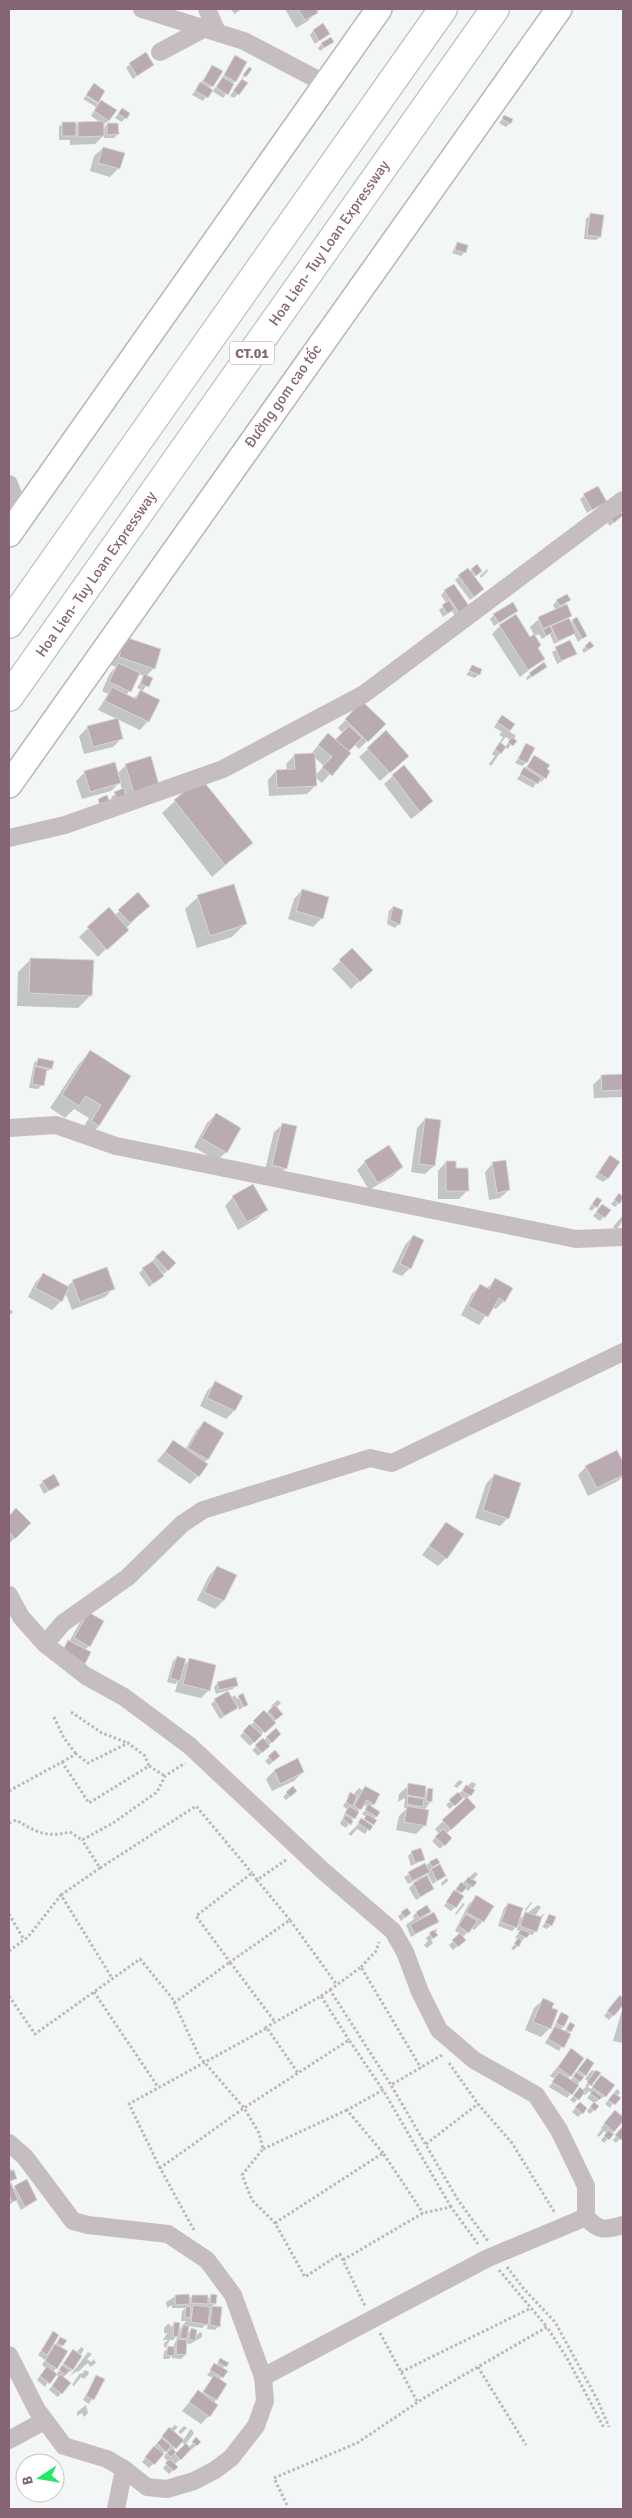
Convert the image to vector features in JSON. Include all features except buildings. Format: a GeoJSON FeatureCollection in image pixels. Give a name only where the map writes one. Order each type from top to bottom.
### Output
{"type":"FeatureCollection","features":[{"type":"Feature","properties":{"kind":"highway","name":"CT.01"},"geometry":{"type":"LineString","coordinates":[[9,624],[443,9]]}},
{"type":"Feature","properties":{"kind":"highway","name":"Hoa Lien- Tuy Loan Expressway"},"geometry":{"type":"LineString","coordinates":[[9,697],[495,9]]}},
{"type":"Feature","properties":{"kind":"main road"},"geometry":{"type":"LineString","coordinates":[[15,525],[379,9]]}},
{"type":"Feature","properties":{"kind":"main road","name":"Đường gom cao tốc"},"geometry":{"type":"LineString","coordinates":[[9,785],[559,9]]}},
{"type":"Feature","properties":{"kind":"street"},"geometry":{"type":"LineString","coordinates":[[142,9],[244,40],[326,84]]}},
{"type":"Feature","properties":{"kind":"street"},"geometry":{"type":"LineString","coordinates":[[207,9],[211,30]]}},
{"type":"Feature","properties":{"kind":"street"},"geometry":{"type":"LineString","coordinates":[[160,52],[211,30]]}},
{"type":"Feature","properties":{"kind":"street"},"geometry":{"type":"LineString","coordinates":[[9,484],[15,525]]}},
{"type":"Feature","properties":{"kind":"street"},"geometry":{"type":"LineString","coordinates":[[9,838],[64,825],[223,769],[364,694],[623,500]]}},
{"type":"Feature","properties":{"kind":"street"},"geometry":{"type":"LineString","coordinates":[[9,1128],[56,1125],[116,1146],[271,1179],[576,1239],[623,1237]]}},
{"type":"Feature","properties":{"kind":"street"},"geometry":{"type":"LineString","coordinates":[[45,1644],[63,1623],[128,1577],[182,1524],[203,1510],[370,1458],[392,1462],[623,1352]]}},
{"type":"Feature","properties":{"kind":"street"},"geometry":{"type":"LineString","coordinates":[[9,1595],[21,1617],[45,1644],[86,1676],[124,1697],[198,1753],[300,1850],[395,1935],[405,1952],[420,1992],[451,2050],[474,2060],[536,2095],[559,2130],[586,2186],[586,2217],[595,2226],[605,2229],[623,2225]]}},
{"type":"Feature","properties":{"kind":"street"},"geometry":{"type":"LineString","coordinates":[[9,2143],[24,2157],[73,2221],[88,2225],[168,2234],[207,2260],[233,2295],[263,2377],[265,2401],[256,2426],[231,2458],[215,2470],[194,2481],[166,2489],[147,2487],[124,2469],[107,2459],[64,2446],[44,2421],[9,2355]]}},
{"type":"Feature","properties":{"kind":"street"},"geometry":{"type":"LineString","coordinates":[[263,2377],[493,2256],[586,2217]]}},
{"type":"Feature","properties":{"kind":"street"},"geometry":{"type":"LineString","coordinates":[[9,2440],[44,2421]]}},
{"type":"Feature","properties":{"kind":"street"},"geometry":{"type":"LineString","coordinates":[[116,2509],[124,2469]]}},
{"type":"Feature","properties":{"kind":"path"},"geometry":{"type":"LineString","coordinates":[[71,1712],[102,1733],[128,1743],[145,1756],[149,1766],[165,1776]]}},
{"type":"Feature","properties":{"kind":"path"},"geometry":{"type":"LineString","coordinates":[[54,1718],[64,1738],[76,1754],[88,1763],[128,1743]]}},
{"type":"Feature","properties":{"kind":"path"},"geometry":{"type":"LineString","coordinates":[[82,1840],[113,1823],[157,1792],[165,1776],[198,1753]]}},
{"type":"Feature","properties":{"kind":"path"},"geometry":{"type":"LineString","coordinates":[[9,1791],[76,1754]]}},
{"type":"Feature","properties":{"kind":"path"},"geometry":{"type":"LineString","coordinates":[[62,1762],[89,1803],[149,1766]]}},
{"type":"Feature","properties":{"kind":"path"},"geometry":{"type":"LineString","coordinates":[[9,1950],[24,1940],[61,1895],[196,1806],[290,1920],[336,1985]]}},
{"type":"Feature","properties":{"kind":"path"},"geometry":{"type":"LineString","coordinates":[[9,1823],[16,1820],[38,1833],[54,1836],[70,1832],[82,1840],[100,1868]]}},
{"type":"Feature","properties":{"kind":"path"},"geometry":{"type":"LineString","coordinates":[[257,1880],[300,1850]]}},
{"type":"Feature","properties":{"kind":"path"},"geometry":{"type":"LineString","coordinates":[[252,1872],[196,1916],[275,2022]]}},
{"type":"Feature","properties":{"kind":"path"},"geometry":{"type":"LineString","coordinates":[[61,1895],[112,1978]]}},
{"type":"Feature","properties":{"kind":"path"},"geometry":{"type":"LineString","coordinates":[[9,1914],[24,1940]]}},
{"type":"Feature","properties":{"kind":"path"},"geometry":{"type":"LineString","coordinates":[[174,2003],[290,1920]]}},
{"type":"Feature","properties":{"kind":"path"},"geometry":{"type":"LineString","coordinates":[[197,2235],[160,2168],[129,2104],[321,1996],[361,1967],[376,1951],[378,1942],[395,1935]]}},
{"type":"Feature","properties":{"kind":"path"},"geometry":{"type":"LineString","coordinates":[[9,1996],[35,2034],[140,1959],[174,2003],[199,2056],[244,2108],[260,2133],[263,2149]]}},
{"type":"Feature","properties":{"kind":"path"},"geometry":{"type":"LineString","coordinates":[[361,1967],[421,2068]]}},
{"type":"Feature","properties":{"kind":"path"},"geometry":{"type":"LineString","coordinates":[[330,1990],[391,2085],[493,2256],[547,2327],[567,2358],[604,2428]]}},
{"type":"Feature","properties":{"kind":"path"},"geometry":{"type":"LineString","coordinates":[[94,1992],[158,2087]]}},
{"type":"Feature","properties":{"kind":"path"},"geometry":{"type":"LineString","coordinates":[[321,1996],[383,2090],[451,2207],[493,2256],[555,2322],[597,2399],[609,2427]]}},
{"type":"Feature","properties":{"kind":"path"},"geometry":{"type":"LineString","coordinates":[[262,2030],[266,2028],[299,2073]]}},
{"type":"Feature","properties":{"kind":"path"},"geometry":{"type":"LineString","coordinates":[[160,2168],[244,2108],[349,2040]]}},
{"type":"Feature","properties":{"kind":"path"},"geometry":{"type":"LineString","coordinates":[[391,2085],[451,2050],[478,2104],[512,2143],[528,2171],[549,2201],[562,2228]]}},
{"type":"Feature","properties":{"kind":"path"},"geometry":{"type":"LineString","coordinates":[[383,2090],[347,2110],[263,2149],[242,2175],[252,2200],[275,2223],[305,2277],[340,2254],[372,2319],[418,2403]]}},
{"type":"Feature","properties":{"kind":"path"},"geometry":{"type":"LineString","coordinates":[[426,2144],[478,2104]]}},
{"type":"Feature","properties":{"kind":"path"},"geometry":{"type":"LineString","coordinates":[[347,2110],[383,2153],[423,2213]]}},
{"type":"Feature","properties":{"kind":"path"},"geometry":{"type":"LineString","coordinates":[[275,2223],[383,2153]]}},
{"type":"Feature","properties":{"kind":"path"},"geometry":{"type":"LineString","coordinates":[[342,2260],[423,2213],[451,2207]]}},
{"type":"Feature","properties":{"kind":"path"},"geometry":{"type":"LineString","coordinates":[[400,2372],[531,2308]]}},
{"type":"Feature","properties":{"kind":"path"},"geometry":{"type":"LineString","coordinates":[[286,2505],[274,2478],[357,2442],[418,2403],[547,2327]]}},
{"type":"Feature","properties":{"kind":"path"},"geometry":{"type":"LineString","coordinates":[[478,2367],[526,2445]]}}]}
